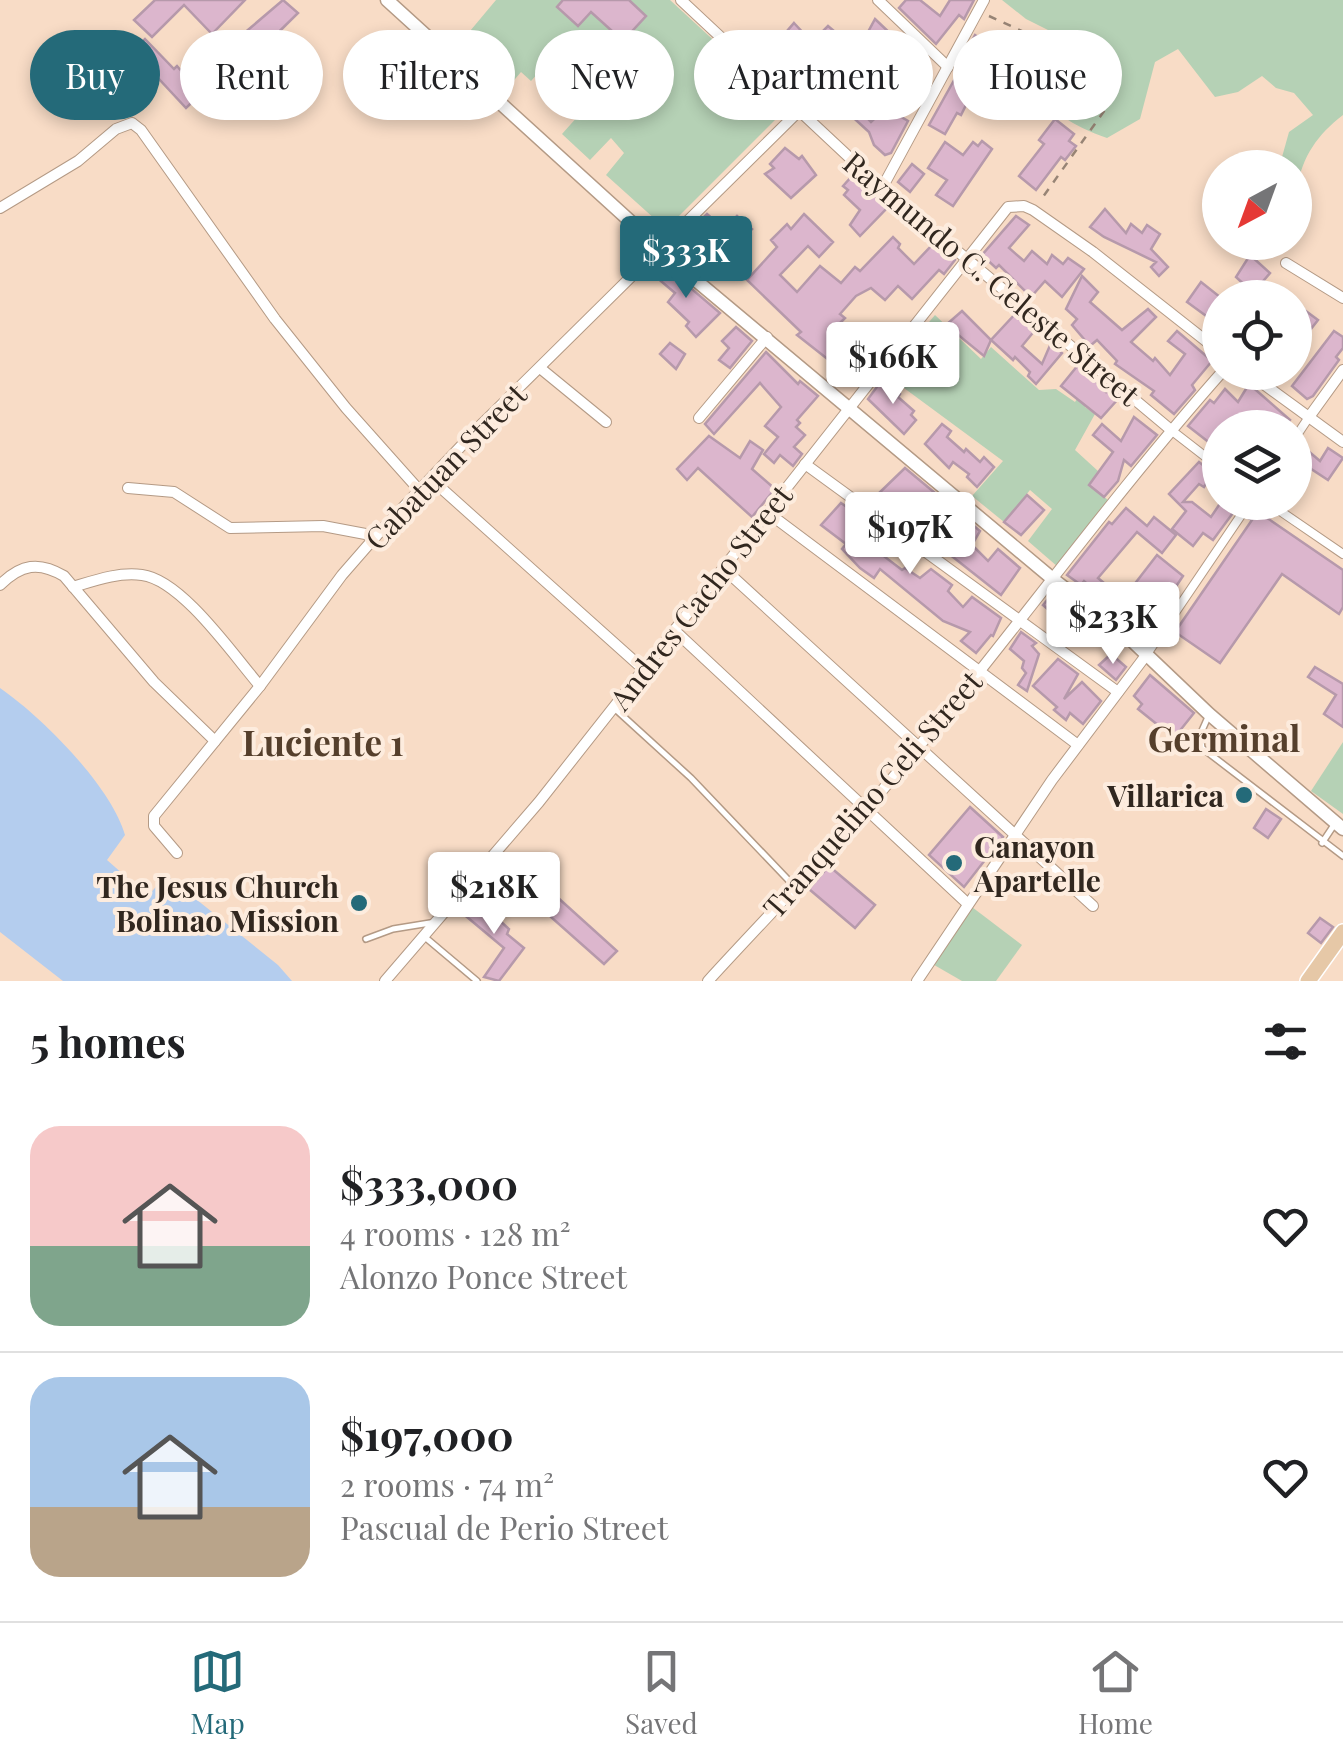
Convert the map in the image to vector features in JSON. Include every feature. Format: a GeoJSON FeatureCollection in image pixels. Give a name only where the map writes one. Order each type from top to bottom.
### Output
{"type":"FeatureCollection","features":[{"type":"Feature","properties":{"kind":"main road"},"geometry":{"type":"LineString","coordinates":[[1308,981],[1343,932]]}},
{"type":"Feature","properties":{"kind":"street"},"geometry":{"type":"LineString","coordinates":[[387,0],[659,247],[1146,654],[1209,714],[1339,825]]}},
{"type":"Feature","properties":{"kind":"street","name":"Raymundo C. Celeste Street"},"geometry":{"type":"LineString","coordinates":[[681,0],[713,30]]}},
{"type":"Feature","properties":{"kind":"street"},"geometry":{"type":"LineString","coordinates":[[878,0],[948,67]]}},
{"type":"Feature","properties":{"kind":"street"},"geometry":{"type":"LineString","coordinates":[[882,188],[984,0]]}},
{"type":"Feature","properties":{"kind":"street","name":"Cabatuan Street"},"geometry":{"type":"LineString","coordinates":[[178,852],[154,826],[154,816],[260,686],[342,575],[431,478],[789,120]]}},
{"type":"Feature","properties":{"kind":"street","name":"Raymundo C. Celeste Street"},"geometry":{"type":"LineString","coordinates":[[810,120],[882,188],[1202,454]]}},
{"type":"Feature","properties":{"kind":"street"},"geometry":{"type":"LineString","coordinates":[[0,208],[78,162],[116,129],[132,123],[141,130],[275,319],[346,408],[420,491]]}},
{"type":"Feature","properties":{"kind":"street","name":"Andres Cacho Street"},"geometry":{"type":"LineString","coordinates":[[384,981],[539,802],[1008,207],[1033,210]]}},
{"type":"Feature","properties":{"kind":"street"},"geometry":{"type":"LineString","coordinates":[[1033,210],[1202,338]]}},
{"type":"Feature","properties":{"kind":"street"},"geometry":{"type":"LineString","coordinates":[[1286,263],[1343,298]]}},
{"type":"Feature","properties":{"kind":"street"},"geometry":{"type":"LineString","coordinates":[[699,418],[767,337]]}},
{"type":"Feature","properties":{"kind":"street"},"geometry":{"type":"LineString","coordinates":[[540,368],[606,422]]}},
{"type":"Feature","properties":{"kind":"street"},"geometry":{"type":"LineString","coordinates":[[1312,413],[1343,370]]}},
{"type":"Feature","properties":{"kind":"street","name":"Tranquelino Celi Street"},"geometry":{"type":"LineString","coordinates":[[708,981],[868,807],[1206,390]]}},
{"type":"Feature","properties":{"kind":"street"},"geometry":{"type":"LineString","coordinates":[[1272,390],[1300,410]]}},
{"type":"Feature","properties":{"kind":"street"},"geometry":{"type":"LineString","coordinates":[[1312,419],[1343,442]]}},
{"type":"Feature","properties":{"kind":"street"},"geometry":{"type":"LineString","coordinates":[[805,464],[1118,692]]}},
{"type":"Feature","properties":{"kind":"street"},"geometry":{"type":"LineString","coordinates":[[431,478],[642,668]]}},
{"type":"Feature","properties":{"kind":"street"},"geometry":{"type":"LineString","coordinates":[[128,488],[174,492],[230,528],[323,526],[376,536]]}},
{"type":"Feature","properties":{"kind":"street"},"geometry":{"type":"LineString","coordinates":[[768,512],[1078,745]]}},
{"type":"Feature","properties":{"kind":"street"},"geometry":{"type":"LineString","coordinates":[[917,981],[1014,836],[1238,520]]}},
{"type":"Feature","properties":{"kind":"street"},"geometry":{"type":"LineString","coordinates":[[1293,520],[1343,554]]}},
{"type":"Feature","properties":{"kind":"street"},"geometry":{"type":"LineString","coordinates":[[0,584],[14,571],[34,565],[48,566],[64,576],[154,682],[215,741]]}},
{"type":"Feature","properties":{"kind":"street"},"geometry":{"type":"LineString","coordinates":[[723,568],[1093,906]]}},
{"type":"Feature","properties":{"kind":"street"},"geometry":{"type":"LineString","coordinates":[[73,586],[116,575],[144,576],[162,582],[200,616],[260,686]]}},
{"type":"Feature","properties":{"kind":"street"},"geometry":{"type":"LineString","coordinates":[[674,630],[968,904]]}},
{"type":"Feature","properties":{"kind":"lane"},"geometry":{"type":"LineString","coordinates":[[614,707],[691,778],[795,886]]}},
{"type":"Feature","properties":{"kind":"lane"},"geometry":{"type":"LineString","coordinates":[[1209,714],[1200,735],[1202,748],[1343,856]]}},
{"type":"Feature","properties":{"kind":"lane"},"geometry":{"type":"LineString","coordinates":[[1322,843],[1339,825]]}},
{"type":"Feature","properties":{"kind":"lane"},"geometry":{"type":"LineString","coordinates":[[366,939],[392,929],[436,922]]}},
{"type":"Feature","properties":{"kind":"lane"},"geometry":{"type":"LineString","coordinates":[[424,937],[477,981]]}},
{"type":"Feature","properties":{"kind":"path"},"geometry":{"type":"LineString","coordinates":[[978,12],[1079,56],[1106,70],[1115,80],[1112,100],[1033,210]]}},
{"type":"Feature","properties":{"kind":"green space"},"geometry":{"type":"Polygon","coordinates":[[[496,0],[670,0],[702,30],[694,30],[694,120],[775,120],[666,229],[606,175],[624,153],[611,138],[590,160],[562,134],[574,120],[674,120],[674,30],[535,30],[535,77],[531,81],[521,72],[515,79],[515,30],[471,30],[496,0]]]}},
{"type":"Feature","properties":{"kind":"green space"},"geometry":{"type":"Polygon","coordinates":[[[1002,0],[1343,0],[1343,115],[1310,150],[1284,150],[1289,132],[1313,115],[1294,93],[1276,88],[1262,76],[1238,92],[1215,97],[1178,49],[1155,62],[1140,119],[1107,138],[1069,120],[1122,120],[1122,30],[1048,30],[1002,0]]]}},
{"type":"Feature","properties":{"kind":"green space"},"geometry":{"type":"Polygon","coordinates":[[[935,315],[981,359],[991,347],[1039,390],[1056,389],[1075,402],[1083,390],[1092,399],[1085,407],[1095,414],[1075,450],[1098,471],[1089,485],[1108,500],[1058,567],[1028,541],[1052,509],[1030,490],[1004,522],[972,496],[1003,461],[885,374],[899,356],[917,368],[935,343],[924,328],[935,315]]]}},
{"type":"Feature","properties":{"kind":"green space"},"geometry":{"type":"Polygon","coordinates":[[[1343,742],[1343,814],[1311,791],[1343,742]]]}},
{"type":"Feature","properties":{"kind":"green space"},"geometry":{"type":"Polygon","coordinates":[[[968,904],[1022,945],[996,981],[962,981],[929,962],[968,904]]]}},
{"type":"Feature","properties":{"kind":"water"},"geometry":{"type":"Polygon","coordinates":[[[0,688],[54,734],[105,795],[125,835],[107,860],[148,896],[166,875],[278,965],[292,981],[63,981],[0,932],[0,688]]]}},
{"type":"Feature","properties":{"kind":"building"},"geometry":{"type":"Polygon","coordinates":[[[155,0],[245,0],[216,30],[208,30],[184,5],[159,30],[145,30],[134,20],[155,0]]]}},
{"type":"Feature","properties":{"kind":"building"},"geometry":{"type":"Polygon","coordinates":[[[283,0],[298,13],[281,30],[248,30],[283,0]]]}},
{"type":"Feature","properties":{"kind":"building"},"geometry":{"type":"Polygon","coordinates":[[[563,0],[629,0],[646,16],[633,30],[611,30],[591,12],[578,26],[557,7],[563,0]]]}},
{"type":"Feature","properties":{"kind":"building"},"geometry":{"type":"Polygon","coordinates":[[[906,0],[920,0],[940,16],[950,0],[974,0],[964,19],[959,15],[936,44],[933,30],[922,30],[899,8],[906,0]]]}},
{"type":"Feature","properties":{"kind":"building"},"geometry":{"type":"Polygon","coordinates":[[[875,19],[887,30],[869,30],[875,19]]]}},
{"type":"Feature","properties":{"kind":"building"},"geometry":{"type":"Polygon","coordinates":[[[160,55],[174,69],[177,66],[180,70],[180,102],[160,80],[160,55]]]}},
{"type":"Feature","properties":{"kind":"building"},"geometry":{"type":"Polygon","coordinates":[[[953,82],[953,120],[945,134],[929,125],[953,82]]]}},
{"type":"Feature","properties":{"kind":"building"},"geometry":{"type":"Polygon","coordinates":[[[856,120],[908,121],[891,153],[885,155],[856,120]]]}},
{"type":"Feature","properties":{"kind":"building"},"geometry":{"type":"Polygon","coordinates":[[[1056,120],[1074,134],[1069,141],[1076,146],[1065,160],[1061,157],[1036,190],[1019,176],[1044,144],[1039,140],[1056,120]]]}},
{"type":"Feature","properties":{"kind":"building"},"geometry":{"type":"Polygon","coordinates":[[[982,141],[992,149],[953,206],[936,195],[947,180],[928,168],[945,142],[963,155],[973,142],[978,146],[982,141]]]}},
{"type":"Feature","properties":{"kind":"building"},"geometry":{"type":"Polygon","coordinates":[[[785,148],[799,159],[802,156],[816,175],[791,198],[765,174],[774,168],[770,164],[785,148]]]}},
{"type":"Feature","properties":{"kind":"building"},"geometry":{"type":"Polygon","coordinates":[[[912,164],[924,174],[910,192],[898,182],[912,164]]]}},
{"type":"Feature","properties":{"kind":"building"},"geometry":{"type":"Polygon","coordinates":[[[852,176],[888,207],[860,236],[850,225],[860,210],[844,195],[848,190],[843,186],[852,176]]]}},
{"type":"Feature","properties":{"kind":"building"},"geometry":{"type":"Polygon","coordinates":[[[1105,209],[1126,233],[1131,224],[1142,233],[1147,225],[1160,234],[1151,249],[1168,267],[1159,276],[1151,267],[1156,262],[1090,227],[1105,209]]]}},
{"type":"Feature","properties":{"kind":"building"},"geometry":{"type":"Polygon","coordinates":[[[707,214],[724,229],[737,216],[752,229],[718,266],[702,252],[709,242],[694,227],[707,214]]]}},
{"type":"Feature","properties":{"kind":"building"},"geometry":{"type":"Polygon","coordinates":[[[804,214],[833,242],[819,257],[808,246],[780,275],[797,292],[820,266],[841,283],[855,267],[860,271],[893,237],[914,264],[934,243],[955,260],[944,274],[939,270],[912,299],[898,286],[885,300],[871,288],[856,296],[840,314],[845,318],[836,327],[876,359],[858,383],[797,335],[801,332],[747,280],[777,247],[771,240],[787,224],[791,229],[804,214]]]}},
{"type":"Feature","properties":{"kind":"building"},"geometry":{"type":"Polygon","coordinates":[[[1016,216],[1029,225],[1009,248],[1024,261],[1032,251],[1047,264],[1052,255],[1063,264],[1068,258],[1084,269],[1062,297],[1045,281],[1031,297],[999,265],[996,268],[982,255],[1016,216]]]}},
{"type":"Feature","properties":{"kind":"building"},"geometry":{"type":"Polygon","coordinates":[[[1247,260],[1256,260],[1270,273],[1264,280],[1236,277],[1247,260]]]}},
{"type":"Feature","properties":{"kind":"building"},"geometry":{"type":"Polygon","coordinates":[[[659,261],[720,313],[696,337],[686,326],[689,322],[668,302],[675,293],[649,271],[659,261]]]}},
{"type":"Feature","properties":{"kind":"building"},"geometry":{"type":"Polygon","coordinates":[[[1082,276],[1098,292],[1090,302],[1122,330],[1148,309],[1156,317],[1131,342],[1153,361],[1155,358],[1170,375],[1185,354],[1168,341],[1177,331],[1202,352],[1202,373],[1192,385],[1195,390],[1174,414],[1151,395],[1154,391],[1115,364],[1117,361],[1097,340],[1090,346],[1072,325],[1077,319],[1066,309],[1082,276]]]}},
{"type":"Feature","properties":{"kind":"building"},"geometry":{"type":"Polygon","coordinates":[[[1201,282],[1202,313],[1187,302],[1201,282]]]}},
{"type":"Feature","properties":{"kind":"building"},"geometry":{"type":"Polygon","coordinates":[[[962,311],[991,340],[984,356],[946,325],[962,311]]]}},
{"type":"Feature","properties":{"kind":"building"},"geometry":{"type":"Polygon","coordinates":[[[1017,312],[1036,329],[1022,346],[1042,364],[1051,343],[1062,353],[1036,384],[1015,357],[1013,360],[991,340],[1017,312]]]}},
{"type":"Feature","properties":{"kind":"building"},"geometry":{"type":"Polygon","coordinates":[[[736,327],[752,341],[730,368],[719,360],[729,348],[722,341],[736,327]]]}},
{"type":"Feature","properties":{"kind":"building"},"geometry":{"type":"Polygon","coordinates":[[[1334,331],[1343,337],[1343,348],[1336,357],[1339,360],[1307,399],[1297,390],[1312,390],[1312,360],[1334,331]]]}},
{"type":"Feature","properties":{"kind":"building"},"geometry":{"type":"Polygon","coordinates":[[[670,343],[685,354],[676,369],[660,354],[670,343]]]}},
{"type":"Feature","properties":{"kind":"building"},"geometry":{"type":"Polygon","coordinates":[[[766,352],[798,384],[800,381],[818,396],[797,420],[800,423],[796,427],[805,435],[794,447],[802,454],[793,466],[780,455],[774,463],[764,454],[778,437],[765,426],[781,407],[760,383],[714,434],[705,424],[766,352]]]}},
{"type":"Feature","properties":{"kind":"building"},"geometry":{"type":"Polygon","coordinates":[[[1079,364],[1106,392],[1108,389],[1119,398],[1101,418],[1061,386],[1079,364]]]}},
{"type":"Feature","properties":{"kind":"building"},"geometry":{"type":"Polygon","coordinates":[[[882,380],[914,411],[911,415],[916,420],[904,434],[868,399],[882,380]]]}},
{"type":"Feature","properties":{"kind":"building"},"geometry":{"type":"Polygon","coordinates":[[[1224,390],[1238,402],[1245,390],[1256,390],[1279,410],[1202,410],[1202,437],[1188,426],[1210,400],[1214,403],[1224,390]]]}},
{"type":"Feature","properties":{"kind":"building"},"geometry":{"type":"Polygon","coordinates":[[[1134,417],[1157,435],[1131,466],[1124,460],[1118,481],[1104,497],[1089,485],[1113,452],[1093,435],[1102,424],[1121,441],[1134,417]]]}},
{"type":"Feature","properties":{"kind":"building"},"geometry":{"type":"Polygon","coordinates":[[[942,424],[951,431],[947,437],[964,452],[966,449],[980,462],[984,457],[994,467],[977,487],[967,477],[969,474],[953,462],[949,468],[925,444],[942,424]]]}},
{"type":"Feature","properties":{"kind":"building"},"geometry":{"type":"Polygon","coordinates":[[[709,436],[740,458],[750,441],[763,450],[752,469],[775,489],[752,517],[698,468],[687,480],[677,469],[709,436]]]}},
{"type":"Feature","properties":{"kind":"building"},"geometry":{"type":"Polygon","coordinates":[[[1328,448],[1343,458],[1328,480],[1312,470],[1312,454],[1320,461],[1328,448]]]}},
{"type":"Feature","properties":{"kind":"building"},"geometry":{"type":"Polygon","coordinates":[[[1199,462],[1202,486],[1199,484],[1183,502],[1192,502],[1202,510],[1202,520],[1228,520],[1213,540],[1203,533],[1193,546],[1172,529],[1186,511],[1169,494],[1199,462]]]}},
{"type":"Feature","properties":{"kind":"building"},"geometry":{"type":"Polygon","coordinates":[[[905,468],[935,493],[910,524],[876,496],[905,468]]]}},
{"type":"Feature","properties":{"kind":"building"},"geometry":{"type":"Polygon","coordinates":[[[1027,495],[1044,510],[1021,535],[1004,522],[1027,495]]]}},
{"type":"Feature","properties":{"kind":"building"},"geometry":{"type":"Polygon","coordinates":[[[841,503],[896,541],[885,557],[902,570],[905,568],[920,578],[931,569],[952,585],[948,591],[963,607],[972,597],[1001,618],[993,636],[976,653],[961,641],[970,632],[943,621],[880,569],[874,578],[860,568],[842,549],[846,544],[821,525],[841,503]]]}},
{"type":"Feature","properties":{"kind":"building"},"geometry":{"type":"Polygon","coordinates":[[[1126,508],[1147,526],[1154,517],[1176,535],[1162,553],[1137,532],[1098,578],[1123,599],[1157,555],[1183,576],[1144,634],[1084,581],[1081,585],[1067,575],[1109,522],[1112,524],[1126,508]]]}},
{"type":"Feature","properties":{"kind":"building"},"geometry":{"type":"Polygon","coordinates":[[[962,516],[980,531],[972,545],[988,561],[998,549],[1020,568],[1001,595],[939,546],[962,516]]]}},
{"type":"Feature","properties":{"kind":"building"},"geometry":{"type":"Polygon","coordinates":[[[1252,520],[1270,520],[1343,570],[1343,607],[1339,614],[1282,574],[1220,663],[1175,632],[1252,520]]]}},
{"type":"Feature","properties":{"kind":"building"},"geometry":{"type":"Polygon","coordinates":[[[1054,592],[1102,630],[1097,640],[1081,627],[1076,634],[1043,605],[1054,592]]]}},
{"type":"Feature","properties":{"kind":"building"},"geometry":{"type":"Polygon","coordinates":[[[1021,632],[1036,643],[1032,646],[1039,654],[1027,691],[1018,685],[1026,673],[1022,668],[1024,661],[1010,649],[1021,632]]]}},
{"type":"Feature","properties":{"kind":"building"},"geometry":{"type":"Polygon","coordinates":[[[1111,654],[1126,667],[1116,680],[1099,665],[1111,654]]]}},
{"type":"Feature","properties":{"kind":"building"},"geometry":{"type":"Polygon","coordinates":[[[1058,659],[1078,674],[1064,699],[1082,682],[1101,701],[1083,724],[1070,713],[1066,720],[1033,686],[1058,659]]]}},
{"type":"Feature","properties":{"kind":"building"},"geometry":{"type":"Polygon","coordinates":[[[1315,667],[1343,684],[1343,727],[1324,714],[1336,695],[1308,677],[1315,667]]]}},
{"type":"Feature","properties":{"kind":"building"},"geometry":{"type":"Polygon","coordinates":[[[1150,675],[1194,713],[1174,738],[1138,709],[1142,704],[1134,696],[1150,675]]]}},
{"type":"Feature","properties":{"kind":"building"},"geometry":{"type":"Polygon","coordinates":[[[970,807],[1003,837],[964,887],[929,855],[970,807]]]}},
{"type":"Feature","properties":{"kind":"building"},"geometry":{"type":"Polygon","coordinates":[[[1266,809],[1281,819],[1268,838],[1254,828],[1266,809]]]}},
{"type":"Feature","properties":{"kind":"building"},"geometry":{"type":"Polygon","coordinates":[[[829,866],[875,905],[855,928],[809,889],[829,866]]]}},
{"type":"Feature","properties":{"kind":"building"},"geometry":{"type":"Polygon","coordinates":[[[473,896],[524,948],[499,981],[484,977],[504,948],[461,912],[473,896]]]}},
{"type":"Feature","properties":{"kind":"building"},"geometry":{"type":"Polygon","coordinates":[[[556,896],[617,951],[604,964],[543,910],[556,896]]]}},
{"type":"Feature","properties":{"kind":"building"},"geometry":{"type":"Polygon","coordinates":[[[1320,918],[1333,927],[1321,943],[1308,933],[1320,918]]]}},
{"type":"Feature","properties":{"kind":"place","name":"Villarica"},"geometry":{"type":"Point","coordinates":[1244,795]}},
{"type":"Feature","properties":{"kind":"place","name":"Canayon Apartelle"},"geometry":{"type":"Point","coordinates":[954,863]}},
{"type":"Feature","properties":{"kind":"place","name":"The Jesus Church Bolinao Mission"},"geometry":{"type":"Point","coordinates":[359,903]}},
{"type":"Feature","properties":{"kind":"district","name":"Germinal"},"geometry":{"type":"Point","coordinates":[1224,737]}},
{"type":"Feature","properties":{"kind":"district","name":"Luciente 1"},"geometry":{"type":"Point","coordinates":[323,741]}}]}
